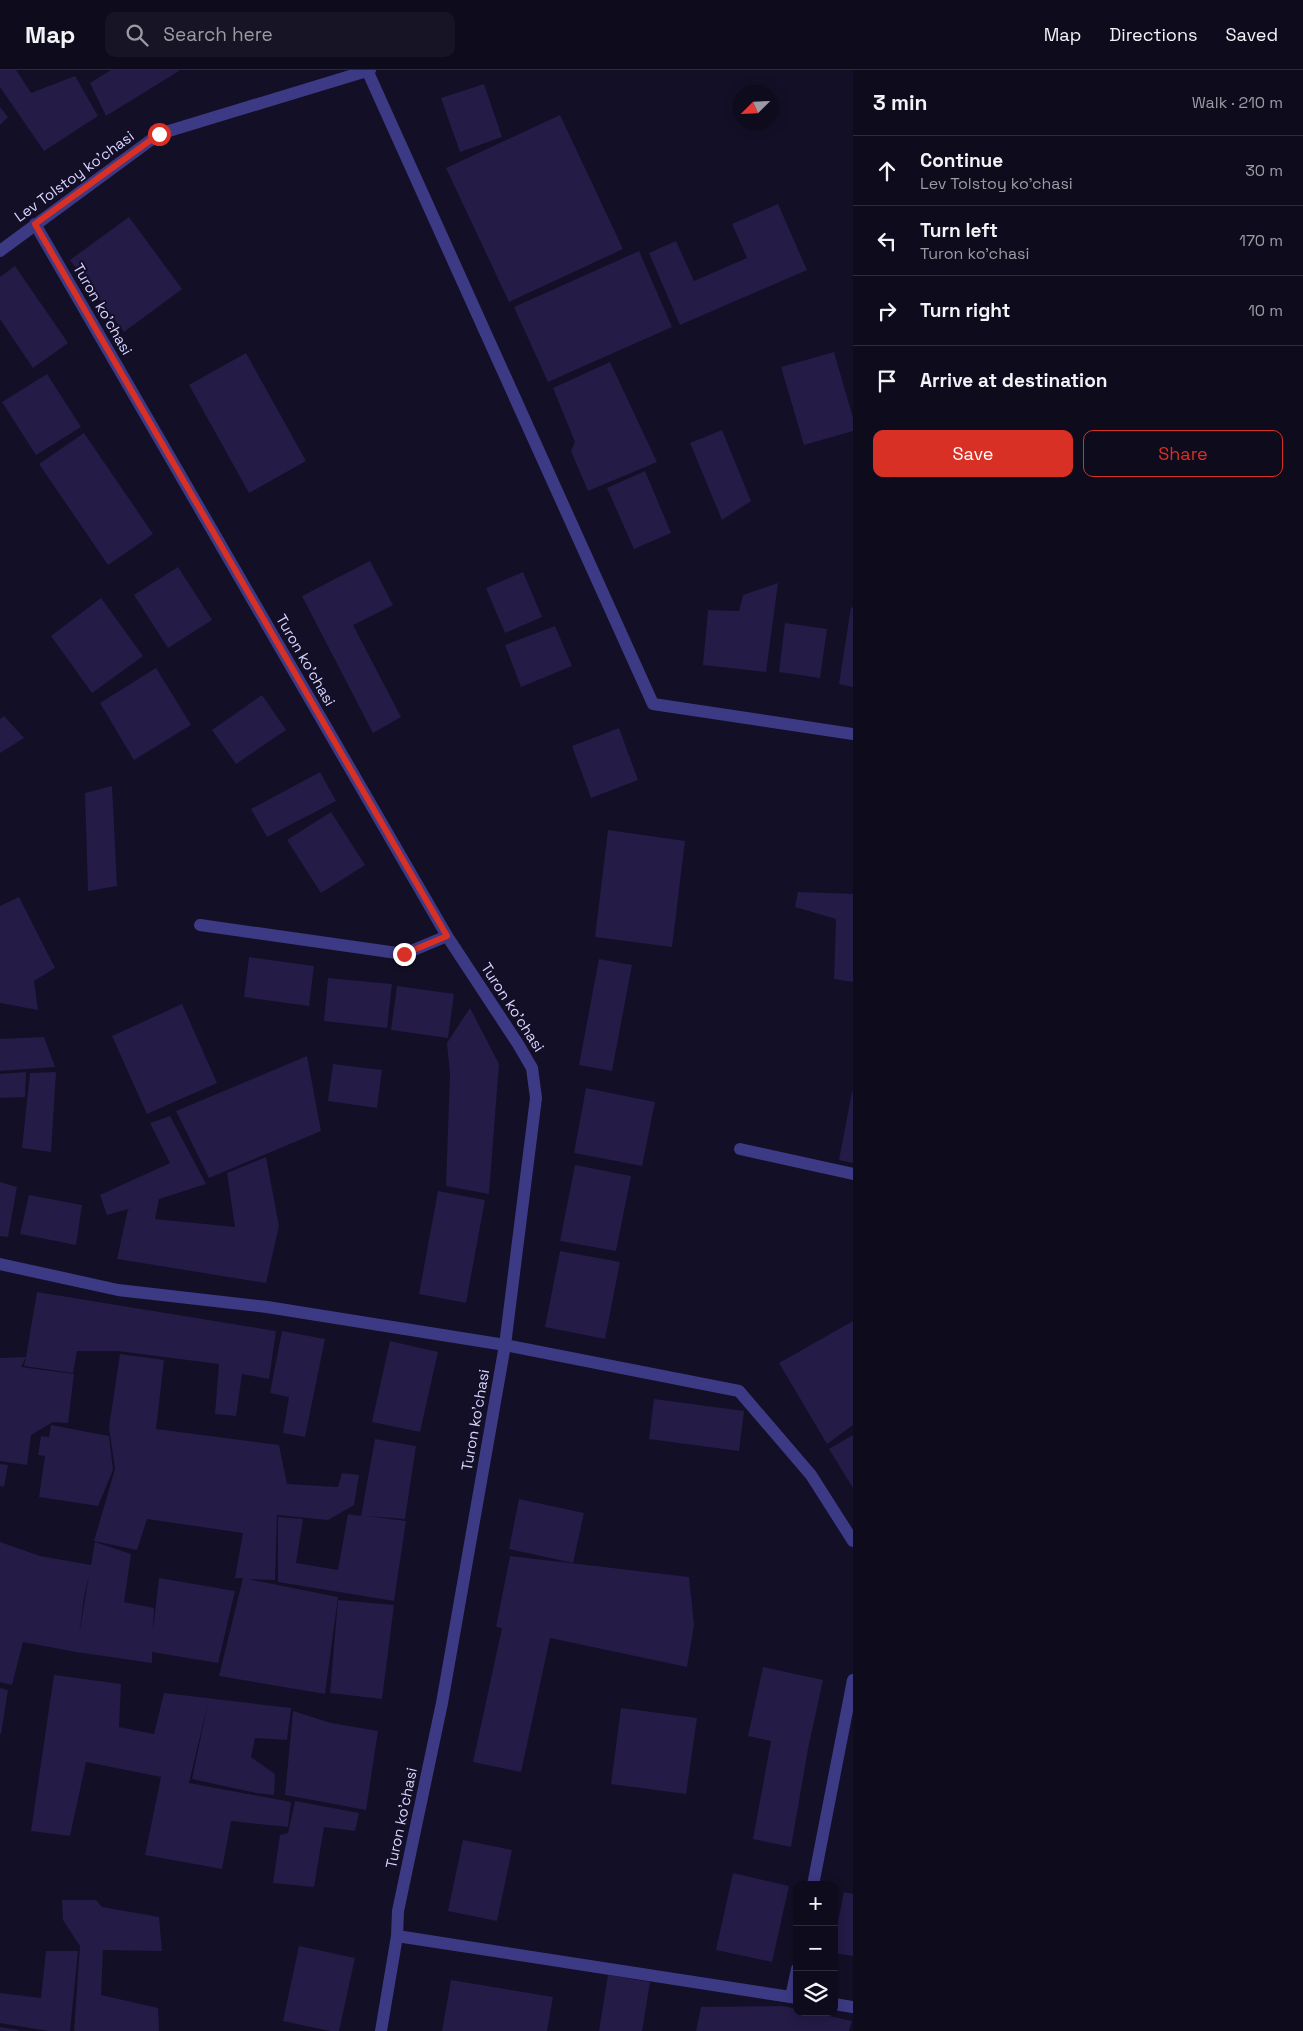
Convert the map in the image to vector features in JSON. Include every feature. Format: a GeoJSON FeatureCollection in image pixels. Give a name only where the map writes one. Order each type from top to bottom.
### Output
{"type":"FeatureCollection","features":[{"type":"Feature","properties":{"kind":"street","name":"Lev Tolstoy ko'chasi"},"geometry":{"type":"LineString","coordinates":[[0,251],[159,134],[368,70]]}},
{"type":"Feature","properties":{"kind":"street"},"geometry":{"type":"LineString","coordinates":[[368,70],[653,704],[853,734]]}},
{"type":"Feature","properties":{"kind":"street","name":"Turon ko'chasi"},"geometry":{"type":"LineString","coordinates":[[35,224],[447,936],[532,1068],[536,1098],[505,1345],[442,1703],[398,1911],[397,1936],[381,2031]]}},
{"type":"Feature","properties":{"kind":"street"},"geometry":{"type":"LineString","coordinates":[[200,925],[404,954],[447,936]]}},
{"type":"Feature","properties":{"kind":"street"},"geometry":{"type":"LineString","coordinates":[[740,1149],[853,1174]]}},
{"type":"Feature","properties":{"kind":"street"},"geometry":{"type":"LineString","coordinates":[[0,1264],[118,1290],[267,1307],[505,1345],[739,1391],[811,1475],[853,1540]]}},
{"type":"Feature","properties":{"kind":"street"},"geometry":{"type":"LineString","coordinates":[[814,1881],[853,1680]]}},
{"type":"Feature","properties":{"kind":"street"},"geometry":{"type":"LineString","coordinates":[[397,1936],[793,1997]]}},
{"type":"Feature","properties":{"kind":"street"},"geometry":{"type":"LineString","coordinates":[[838,2005],[853,2007]]}},
{"type":"Feature","properties":{"kind":"building"},"geometry":{"type":"Polygon","coordinates":[[[0,70],[16,70],[31,93],[75,76],[98,116],[44,151],[0,87],[0,70]]]}},
{"type":"Feature","properties":{"kind":"building"},"geometry":{"type":"Polygon","coordinates":[[[111,70],[179,71],[106,116],[90,83],[111,70]]]}},
{"type":"Feature","properties":{"kind":"building"},"geometry":{"type":"Polygon","coordinates":[[[484,84],[502,137],[460,152],[441,98],[484,84]]]}},
{"type":"Feature","properties":{"kind":"building"},"geometry":{"type":"Polygon","coordinates":[[[0,107],[8,117],[0,125],[0,107]]]}},
{"type":"Feature","properties":{"kind":"building"},"geometry":{"type":"Polygon","coordinates":[[[560,115],[623,249],[509,302],[446,168],[560,115]]]}},
{"type":"Feature","properties":{"kind":"building"},"geometry":{"type":"Polygon","coordinates":[[[778,204],[807,270],[680,325],[649,253],[676,241],[694,281],[747,258],[732,224],[778,204]]]}},
{"type":"Feature","properties":{"kind":"building"},"geometry":{"type":"Polygon","coordinates":[[[129,217],[182,289],[124,332],[70,260],[129,217]]]}},
{"type":"Feature","properties":{"kind":"building"},"geometry":{"type":"Polygon","coordinates":[[[639,251],[672,327],[548,382],[514,307],[639,251]]]}},
{"type":"Feature","properties":{"kind":"building"},"geometry":{"type":"Polygon","coordinates":[[[15,266],[68,343],[33,368],[0,319],[0,277],[15,266]]]}},
{"type":"Feature","properties":{"kind":"building"},"geometry":{"type":"Polygon","coordinates":[[[834,352],[853,418],[853,431],[804,445],[781,367],[834,352]]]}},
{"type":"Feature","properties":{"kind":"building"},"geometry":{"type":"Polygon","coordinates":[[[246,353],[306,461],[249,493],[189,385],[246,353]]]}},
{"type":"Feature","properties":{"kind":"building"},"geometry":{"type":"Polygon","coordinates":[[[610,362],[657,462],[588,491],[571,451],[575,442],[553,388],[610,362]]]}},
{"type":"Feature","properties":{"kind":"building"},"geometry":{"type":"Polygon","coordinates":[[[47,374],[81,427],[36,455],[2,402],[47,374]]]}},
{"type":"Feature","properties":{"kind":"building"},"geometry":{"type":"Polygon","coordinates":[[[722,430],[751,501],[722,520],[690,443],[722,430]]]}},
{"type":"Feature","properties":{"kind":"building"},"geometry":{"type":"Polygon","coordinates":[[[84,433],[153,534],[108,565],[39,464],[84,433]]]}},
{"type":"Feature","properties":{"kind":"building"},"geometry":{"type":"Polygon","coordinates":[[[645,471],[671,533],[634,549],[607,488],[645,471]]]}},
{"type":"Feature","properties":{"kind":"building"},"geometry":{"type":"Polygon","coordinates":[[[370,561],[393,605],[353,625],[401,717],[373,733],[302,596],[370,561]]]}},
{"type":"Feature","properties":{"kind":"building"},"geometry":{"type":"Polygon","coordinates":[[[178,567],[212,620],[168,648],[134,595],[178,567]]]}},
{"type":"Feature","properties":{"kind":"building"},"geometry":{"type":"Polygon","coordinates":[[[523,572],[542,617],[505,633],[486,588],[523,572]]]}},
{"type":"Feature","properties":{"kind":"building"},"geometry":{"type":"Polygon","coordinates":[[[778,583],[766,672],[703,665],[708,610],[739,611],[743,595],[778,583]]]}},
{"type":"Feature","properties":{"kind":"building"},"geometry":{"type":"Polygon","coordinates":[[[101,598],[143,656],[92,693],[51,636],[101,598]]]}},
{"type":"Feature","properties":{"kind":"building"},"geometry":{"type":"Polygon","coordinates":[[[851,607],[853,608],[853,687],[839,684],[851,607]]]}},
{"type":"Feature","properties":{"kind":"building"},"geometry":{"type":"Polygon","coordinates":[[[785,623],[827,629],[820,678],[779,672],[785,623]]]}},
{"type":"Feature","properties":{"kind":"building"},"geometry":{"type":"Polygon","coordinates":[[[555,626],[572,666],[521,687],[505,645],[555,626]]]}},
{"type":"Feature","properties":{"kind":"building"},"geometry":{"type":"Polygon","coordinates":[[[156,668],[191,725],[134,760],[100,703],[156,668]]]}},
{"type":"Feature","properties":{"kind":"building"},"geometry":{"type":"Polygon","coordinates":[[[262,695],[286,730],[236,764],[212,730],[262,695]]]}},
{"type":"Feature","properties":{"kind":"building"},"geometry":{"type":"Polygon","coordinates":[[[4,716],[24,738],[0,753],[0,719],[4,716]]]}},
{"type":"Feature","properties":{"kind":"building"},"geometry":{"type":"Polygon","coordinates":[[[619,728],[638,780],[591,798],[572,746],[619,728]]]}},
{"type":"Feature","properties":{"kind":"building"},"geometry":{"type":"Polygon","coordinates":[[[320,772],[336,801],[267,837],[251,809],[320,772]]]}},
{"type":"Feature","properties":{"kind":"building"},"geometry":{"type":"Polygon","coordinates":[[[112,786],[117,886],[88,891],[85,793],[112,786]]]}},
{"type":"Feature","properties":{"kind":"building"},"geometry":{"type":"Polygon","coordinates":[[[331,812],[365,865],[321,893],[287,840],[331,812]]]}},
{"type":"Feature","properties":{"kind":"building"},"geometry":{"type":"Polygon","coordinates":[[[608,830],[685,841],[672,947],[595,937],[608,830]]]}},
{"type":"Feature","properties":{"kind":"building"},"geometry":{"type":"Polygon","coordinates":[[[798,892],[853,894],[853,982],[834,979],[836,919],[795,907],[798,892]]]}},
{"type":"Feature","properties":{"kind":"building"},"geometry":{"type":"Polygon","coordinates":[[[19,897],[55,968],[34,981],[38,1010],[0,1003],[0,906],[19,897]]]}},
{"type":"Feature","properties":{"kind":"building"},"geometry":{"type":"Polygon","coordinates":[[[249,957],[314,966],[309,1006],[244,997],[249,957]]]}},
{"type":"Feature","properties":{"kind":"building"},"geometry":{"type":"Polygon","coordinates":[[[599,959],[632,965],[612,1071],[579,1065],[599,959]]]}},
{"type":"Feature","properties":{"kind":"building"},"geometry":{"type":"Polygon","coordinates":[[[328,978],[392,984],[387,1028],[324,1021],[328,978]]]}},
{"type":"Feature","properties":{"kind":"building"},"geometry":{"type":"Polygon","coordinates":[[[397,986],[454,994],[448,1038],[391,1030],[397,986]]]}},
{"type":"Feature","properties":{"kind":"building"},"geometry":{"type":"Polygon","coordinates":[[[182,1004],[217,1083],[147,1114],[112,1036],[182,1004]]]}},
{"type":"Feature","properties":{"kind":"building"},"geometry":{"type":"Polygon","coordinates":[[[470,1008],[499,1064],[489,1194],[446,1186],[450,1074],[447,1043],[470,1008]]]}},
{"type":"Feature","properties":{"kind":"building"},"geometry":{"type":"Polygon","coordinates":[[[44,1037],[55,1067],[0,1071],[0,1039],[44,1037]]]}},
{"type":"Feature","properties":{"kind":"building"},"geometry":{"type":"Polygon","coordinates":[[[307,1056],[321,1131],[209,1178],[176,1111],[307,1056]]]}},
{"type":"Feature","properties":{"kind":"building"},"geometry":{"type":"Polygon","coordinates":[[[333,1064],[382,1070],[377,1108],[328,1101],[333,1064]]]}},
{"type":"Feature","properties":{"kind":"building"},"geometry":{"type":"Polygon","coordinates":[[[26,1072],[25,1097],[0,1098],[0,1074],[26,1072]]]}},
{"type":"Feature","properties":{"kind":"building"},"geometry":{"type":"Polygon","coordinates":[[[56,1072],[51,1152],[22,1148],[30,1073],[56,1072]]]}},
{"type":"Feature","properties":{"kind":"building"},"geometry":{"type":"Polygon","coordinates":[[[586,1088],[655,1102],[642,1166],[574,1153],[586,1088]]]}},
{"type":"Feature","properties":{"kind":"building"},"geometry":{"type":"Polygon","coordinates":[[[853,1092],[853,1163],[839,1160],[853,1092]]]}},
{"type":"Feature","properties":{"kind":"building"},"geometry":{"type":"Polygon","coordinates":[[[170,1116],[206,1184],[159,1199],[155,1219],[235,1227],[227,1173],[266,1157],[279,1226],[266,1283],[117,1259],[128,1209],[107,1215],[100,1195],[170,1163],[150,1123],[170,1116]]]}},
{"type":"Feature","properties":{"kind":"building"},"geometry":{"type":"Polygon","coordinates":[[[575,1165],[631,1176],[616,1251],[560,1241],[575,1165]]]}},
{"type":"Feature","properties":{"kind":"building"},"geometry":{"type":"Polygon","coordinates":[[[0,1182],[17,1187],[8,1237],[0,1236],[0,1182]]]}},
{"type":"Feature","properties":{"kind":"building"},"geometry":{"type":"Polygon","coordinates":[[[438,1191],[485,1200],[466,1303],[419,1294],[438,1191]]]}},
{"type":"Feature","properties":{"kind":"building"},"geometry":{"type":"Polygon","coordinates":[[[29,1195],[82,1205],[76,1245],[20,1234],[29,1195]]]}},
{"type":"Feature","properties":{"kind":"building"},"geometry":{"type":"Polygon","coordinates":[[[560,1251],[620,1262],[605,1339],[545,1327],[560,1251]]]}},
{"type":"Feature","properties":{"kind":"building"},"geometry":{"type":"Polygon","coordinates":[[[37,1292],[276,1331],[269,1379],[242,1374],[236,1416],[215,1414],[219,1364],[117,1351],[77,1351],[73,1373],[24,1366],[37,1292]]]}},
{"type":"Feature","properties":{"kind":"building"},"geometry":{"type":"Polygon","coordinates":[[[853,1321],[853,1425],[827,1444],[779,1363],[853,1321]]]}},
{"type":"Feature","properties":{"kind":"building"},"geometry":{"type":"Polygon","coordinates":[[[282,1331],[325,1339],[305,1437],[283,1433],[289,1397],[270,1393],[282,1331]]]}},
{"type":"Feature","properties":{"kind":"building"},"geometry":{"type":"Polygon","coordinates":[[[390,1341],[438,1352],[420,1432],[372,1422],[390,1341]]]}},
{"type":"Feature","properties":{"kind":"building"},"geometry":{"type":"Polygon","coordinates":[[[120,1354],[164,1360],[156,1429],[279,1445],[287,1484],[338,1487],[342,1473],[359,1475],[354,1505],[328,1520],[277,1515],[275,1580],[248,1579],[338,1597],[325,1694],[219,1676],[243,1578],[235,1578],[243,1533],[147,1519],[137,1550],[94,1541],[115,1469],[109,1427],[120,1354]]]}},
{"type":"Feature","properties":{"kind":"building"},"geometry":{"type":"Polygon","coordinates":[[[26,1357],[21,1367],[74,1374],[68,1423],[53,1422],[31,1435],[27,1465],[0,1461],[0,1358],[26,1357]]]}},
{"type":"Feature","properties":{"kind":"building"},"geometry":{"type":"Polygon","coordinates":[[[654,1399],[744,1411],[739,1451],[649,1439],[654,1399]]]}},
{"type":"Feature","properties":{"kind":"building"},"geometry":{"type":"Polygon","coordinates":[[[51,1425],[109,1436],[113,1470],[98,1506],[39,1497],[45,1456],[38,1455],[41,1436],[49,1437],[51,1425]]]}},
{"type":"Feature","properties":{"kind":"building"},"geometry":{"type":"Polygon","coordinates":[[[853,1435],[853,1488],[829,1449],[853,1435]]]}},
{"type":"Feature","properties":{"kind":"building"},"geometry":{"type":"Polygon","coordinates":[[[375,1439],[416,1446],[405,1519],[366,1516],[406,1521],[394,1601],[278,1582],[278,1517],[303,1519],[296,1563],[338,1570],[348,1514],[361,1516],[375,1439]]]}},
{"type":"Feature","properties":{"kind":"building"},"geometry":{"type":"Polygon","coordinates":[[[0,1464],[8,1465],[4,1487],[0,1486],[0,1464]]]}},
{"type":"Feature","properties":{"kind":"building"},"geometry":{"type":"Polygon","coordinates":[[[519,1499],[584,1513],[573,1563],[509,1549],[519,1499]]]}},
{"type":"Feature","properties":{"kind":"building"},"geometry":{"type":"Polygon","coordinates":[[[0,1542],[40,1556],[91,1565],[95,1542],[131,1554],[124,1602],[154,1608],[153,1631],[159,1578],[235,1591],[218,1663],[152,1652],[152,1663],[23,1642],[12,1685],[0,1682],[0,1542]],[[89,1575],[84,1597],[79,1636],[89,1575]]]}},
{"type":"Feature","properties":{"kind":"building"},"geometry":{"type":"Polygon","coordinates":[[[510,1556],[689,1577],[694,1625],[687,1667],[550,1638],[521,1772],[473,1762],[502,1628],[496,1627],[510,1556]]]}},
{"type":"Feature","properties":{"kind":"building"},"geometry":{"type":"Polygon","coordinates":[[[338,1600],[394,1605],[382,1699],[330,1693],[338,1600]]]}},
{"type":"Feature","properties":{"kind":"building"},"geometry":{"type":"Polygon","coordinates":[[[763,1667],[823,1680],[808,1749],[791,1847],[753,1839],[771,1741],[748,1736],[763,1667]]]}},
{"type":"Feature","properties":{"kind":"building"},"geometry":{"type":"Polygon","coordinates":[[[54,1675],[121,1684],[119,1727],[154,1734],[164,1693],[291,1708],[287,1740],[255,1738],[251,1757],[275,1774],[274,1795],[192,1779],[208,1703],[189,1783],[291,1802],[288,1827],[231,1821],[222,1869],[145,1855],[161,1777],[86,1762],[70,1836],[31,1831],[54,1675]]]}},
{"type":"Feature","properties":{"kind":"building"},"geometry":{"type":"Polygon","coordinates":[[[0,1688],[8,1690],[1,1734],[0,1734],[0,1688]]]}},
{"type":"Feature","properties":{"kind":"building"},"geometry":{"type":"Polygon","coordinates":[[[621,1708],[697,1718],[686,1794],[611,1784],[621,1708]]]}},
{"type":"Feature","properties":{"kind":"building"},"geometry":{"type":"Polygon","coordinates":[[[293,1711],[331,1723],[378,1731],[366,1810],[285,1795],[293,1711]]]}},
{"type":"Feature","properties":{"kind":"building"},"geometry":{"type":"Polygon","coordinates":[[[295,1801],[359,1813],[355,1831],[324,1827],[314,1887],[273,1883],[280,1835],[288,1833],[295,1801]]]}},
{"type":"Feature","properties":{"kind":"building"},"geometry":{"type":"Polygon","coordinates":[[[463,1840],[512,1850],[497,1921],[448,1911],[463,1840]]]}},
{"type":"Feature","properties":{"kind":"building"},"geometry":{"type":"Polygon","coordinates":[[[733,1873],[789,1886],[772,1962],[716,1950],[733,1873]]]}},
{"type":"Feature","properties":{"kind":"building"},"geometry":{"type":"Polygon","coordinates":[[[844,1892],[853,1894],[853,1956],[838,1954],[838,1921],[844,1892]]]}},
{"type":"Feature","properties":{"kind":"building"},"geometry":{"type":"Polygon","coordinates":[[[62,1900],[96,1900],[102,1907],[159,1917],[162,1951],[103,1950],[101,1995],[158,2008],[159,2031],[74,2031],[80,1946],[63,1920],[62,1900]]]}},
{"type":"Feature","properties":{"kind":"building"},"geometry":{"type":"Polygon","coordinates":[[[299,1946],[355,1958],[339,2031],[330,2031],[283,2021],[299,1946]]]}},
{"type":"Feature","properties":{"kind":"building"},"geometry":{"type":"Polygon","coordinates":[[[46,1951],[78,1951],[70,2031],[48,2031],[0,2023],[0,1993],[41,1998],[46,1951]]]}},
{"type":"Feature","properties":{"kind":"building"},"geometry":{"type":"Polygon","coordinates":[[[608,1975],[650,1982],[642,2031],[599,2031],[608,1975]]]}},
{"type":"Feature","properties":{"kind":"building"},"geometry":{"type":"Polygon","coordinates":[[[451,1980],[553,1997],[547,2031],[442,2031],[451,1980]]]}},
{"type":"Feature","properties":{"kind":"building"},"geometry":{"type":"Polygon","coordinates":[[[783,2006],[793,2008],[793,2016],[829,2016],[852,2021],[849,2031],[696,2031],[701,2007],[783,2006]]]}},
{"type":"Feature","properties":{"kind":"building"},"geometry":{"type":"Polygon","coordinates":[[[0,2027],[19,2030],[19,2031],[0,2031],[0,2027]]]}},
{"type":"Feature","properties":{"kind":"route"},"geometry":{"type":"LineString","coordinates":[[159,134],[35,224],[447,936],[404,954]]}}]}
